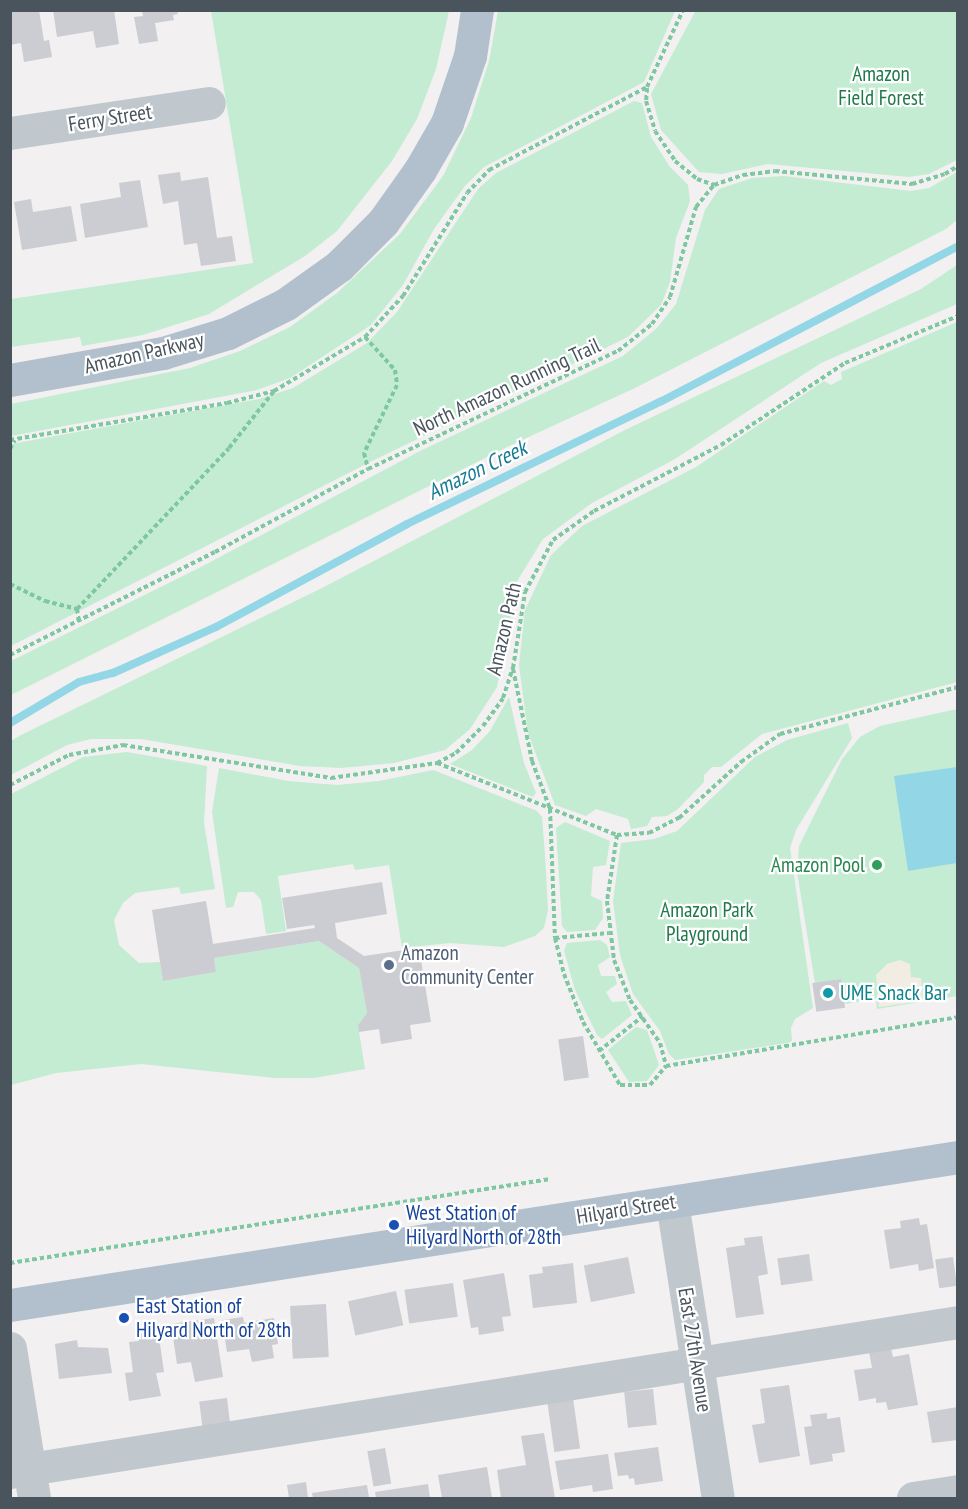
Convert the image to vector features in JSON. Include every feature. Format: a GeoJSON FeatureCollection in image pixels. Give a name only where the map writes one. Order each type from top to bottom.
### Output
{"type":"FeatureCollection","features":[{"type":"Feature","properties":{"kind":"main road","name":"Amazon Parkway"},"geometry":{"type":"LineString","coordinates":[[17,380],[164,353],[228,333],[286,304],[339,266],[383,222],[420,170],[447,123],[470,56],[477,10]]}},
{"type":"Feature","properties":{"kind":"main road","name":"Hilyard Street"},"geometry":{"type":"LineString","coordinates":[[10,1305],[957,1157]]}},
{"type":"Feature","properties":{"kind":"street","name":"Ferry Street"},"geometry":{"type":"LineString","coordinates":[[10,134],[209,103]]}},
{"type":"Feature","properties":{"kind":"street","name":"East 27th Avenue"},"geometry":{"type":"LineString","coordinates":[[672,1202],[718,1498]]}},
{"type":"Feature","properties":{"kind":"street"},"geometry":{"type":"LineString","coordinates":[[10,1348],[25,1480],[697,1362],[957,1322]]}},
{"type":"Feature","properties":{"kind":"street"},"geometry":{"type":"LineString","coordinates":[[913,1498],[957,1491]]}},
{"type":"Feature","properties":{"kind":"path"},"geometry":{"type":"LineString","coordinates":[[683,10],[647,87],[646,101],[655,131],[675,161],[697,179],[714,185],[775,171],[912,184],[957,166]]}},
{"type":"Feature","properties":{"kind":"path"},"geometry":{"type":"LineString","coordinates":[[10,449],[13,440],[274,391],[365,337],[403,296],[467,193],[489,170],[647,87]]}},
{"type":"Feature","properties":{"kind":"path","name":"North Amazon Running Trail"},"geometry":{"type":"LineString","coordinates":[[10,655],[368,469],[618,351],[652,324],[670,297],[696,207],[714,185]]}},
{"type":"Feature","properties":{"kind":"path","name":"Amazon Path"},"geometry":{"type":"LineString","coordinates":[[10,785],[69,755],[97,747],[123,746],[331,778],[438,764],[456,753],[483,726],[503,698],[513,668],[525,592],[553,540],[594,511],[721,445],[844,363],[957,316]]}},
{"type":"Feature","properties":{"kind":"path"},"geometry":{"type":"LineString","coordinates":[[365,337],[394,370],[397,385],[364,453],[368,469]]}},
{"type":"Feature","properties":{"kind":"path"},"geometry":{"type":"LineString","coordinates":[[77,609],[230,448],[274,391]]}},
{"type":"Feature","properties":{"kind":"path"},"geometry":{"type":"LineString","coordinates":[[10,584],[45,601],[77,609]]}},
{"type":"Feature","properties":{"kind":"path"},"geometry":{"type":"LineString","coordinates":[[77,609],[79,621]]}},
{"type":"Feature","properties":{"kind":"path"},"geometry":{"type":"LineString","coordinates":[[513,668],[532,761],[550,809],[555,938],[564,974],[599,1051],[620,1085],[650,1085],[666,1066],[957,1017]]}},
{"type":"Feature","properties":{"kind":"path"},"geometry":{"type":"LineString","coordinates":[[438,764],[617,835],[664,829],[752,753],[780,734],[957,687]]}},
{"type":"Feature","properties":{"kind":"path"},"geometry":{"type":"LineString","coordinates":[[617,835],[607,901],[609,933],[630,1000],[660,1043],[666,1066]]}},
{"type":"Feature","properties":{"kind":"path"},"geometry":{"type":"LineString","coordinates":[[555,938],[609,933]]}},
{"type":"Feature","properties":{"kind":"path"},"geometry":{"type":"LineString","coordinates":[[599,1051],[643,1016]]}},
{"type":"Feature","properties":{"kind":"path"},"geometry":{"type":"LineString","coordinates":[[10,1263],[551,1179]]}},
{"type":"Feature","properties":{"kind":"green space","name":"Amazon Field Forest"},"geometry":{"type":"Polygon","coordinates":[[[696,10],[957,11],[957,160],[929,174],[909,177],[768,164],[722,174],[699,172],[661,130],[651,94],[696,10]]]}},
{"type":"Feature","properties":{"kind":"green space"},"geometry":{"type":"Polygon","coordinates":[[[211,11],[449,11],[436,69],[417,119],[392,161],[337,231],[305,256],[209,314],[143,335],[82,346],[80,337],[11,347],[11,299],[253,263],[211,11]]]}},
{"type":"Feature","properties":{"kind":"green space"},"geometry":{"type":"Polygon","coordinates":[[[498,11],[675,11],[644,82],[484,167],[465,186],[434,229],[403,285],[371,325],[290,378],[257,390],[11,436],[11,404],[190,368],[240,351],[290,327],[337,293],[400,234],[443,176],[471,118],[489,61],[498,11]]]}},
{"type":"Feature","properties":{"kind":"green space"},"geometry":{"type":"Polygon","coordinates":[[[634,101],[642,103],[651,137],[670,167],[688,185],[690,201],[676,238],[670,282],[661,305],[628,337],[370,462],[11,646],[11,444],[259,399],[293,388],[367,343],[397,312],[478,189],[496,173],[634,101]]]}},
{"type":"Feature","properties":{"kind":"green space"},"geometry":{"type":"Polygon","coordinates":[[[957,172],[957,220],[946,229],[635,388],[507,447],[11,695],[11,661],[199,568],[422,450],[623,356],[657,328],[676,304],[705,210],[719,189],[752,178],[784,176],[911,191],[929,188],[957,172]]]}},
{"type":"Feature","properties":{"kind":"green space"},"geometry":{"type":"Polygon","coordinates":[[[957,265],[957,304],[821,363],[675,459],[592,503],[543,539],[511,591],[515,595],[497,687],[470,729],[445,750],[394,763],[341,768],[300,766],[141,739],[91,739],[67,745],[11,775],[11,741],[21,735],[322,588],[625,430],[921,289],[957,265]]]}},
{"type":"Feature","properties":{"kind":"green space"},"geometry":{"type":"Polygon","coordinates":[[[957,322],[957,682],[762,734],[721,767],[712,767],[704,775],[704,782],[678,809],[667,816],[652,817],[647,826],[631,829],[628,819],[596,809],[586,816],[555,805],[528,733],[519,665],[525,610],[551,555],[582,526],[696,467],[824,381],[831,385],[842,379],[841,372],[957,322]]]}},
{"type":"Feature","properties":{"kind":"green space"},"geometry":{"type":"Polygon","coordinates":[[[509,697],[524,763],[536,793],[533,797],[450,764],[472,750],[490,731],[509,697]]]}},
{"type":"Feature","properties":{"kind":"green space","name":"Amazon Pool"},"geometry":{"type":"Polygon","coordinates":[[[957,709],[957,996],[877,1009],[876,999],[845,1004],[841,979],[815,983],[797,872],[799,846],[842,759],[860,737],[880,726],[957,709]]]}},
{"type":"Feature","properties":{"kind":"green space","name":"Amazon Park Playground"},"geometry":{"type":"Polygon","coordinates":[[[848,723],[852,738],[796,830],[790,848],[813,1008],[795,1019],[791,1028],[792,1041],[787,1043],[675,1060],[669,1054],[660,1031],[633,994],[620,955],[613,901],[621,843],[654,839],[677,831],[755,757],[787,740],[848,723]]]}},
{"type":"Feature","properties":{"kind":"green space"},"geometry":{"type":"Polygon","coordinates":[[[127,752],[207,766],[204,823],[215,889],[181,894],[179,887],[135,893],[123,903],[114,920],[119,945],[139,963],[160,962],[163,981],[216,972],[214,958],[319,941],[359,968],[367,1013],[358,1025],[365,1069],[314,1078],[275,1078],[141,1064],[56,1073],[11,1085],[11,794],[83,757],[127,752]]]}},
{"type":"Feature","properties":{"kind":"green space"},"geometry":{"type":"Polygon","coordinates":[[[219,768],[288,781],[337,785],[379,781],[433,770],[537,811],[542,817],[545,855],[548,910],[544,928],[535,936],[504,947],[450,943],[402,948],[389,865],[355,870],[353,864],[278,876],[286,931],[266,934],[261,900],[254,892],[238,892],[233,907],[226,908],[212,812],[219,768]]]}},
{"type":"Feature","properties":{"kind":"green space"},"geometry":{"type":"Polygon","coordinates":[[[565,822],[610,841],[606,865],[593,867],[591,896],[602,901],[603,918],[595,930],[567,932],[562,926],[556,828],[565,822]]]}},
{"type":"Feature","properties":{"kind":"green space"},"geometry":{"type":"Polygon","coordinates":[[[600,940],[607,945],[610,957],[598,965],[601,976],[615,976],[617,984],[606,992],[612,1002],[626,1001],[632,1015],[602,1039],[597,1035],[575,990],[564,951],[567,943],[600,940]]]}},
{"type":"Feature","properties":{"kind":"green space"},"geometry":{"type":"Polygon","coordinates":[[[636,1027],[647,1030],[659,1065],[647,1081],[629,1082],[608,1050],[636,1027]]]}},
{"type":"Feature","properties":{"kind":"sand"},"geometry":{"type":"Polygon","coordinates":[[[900,960],[910,964],[911,977],[921,978],[923,1001],[879,1007],[876,975],[887,964],[900,960]]]}},
{"type":"Feature","properties":{"kind":"water"},"geometry":{"type":"Polygon","coordinates":[[[957,767],[957,863],[908,871],[894,776],[957,767]]]}},
{"type":"Feature","properties":{"kind":"building"},"geometry":{"type":"Polygon","coordinates":[[[10,10],[39,10],[44,41],[49,40],[52,57],[24,62],[21,43],[10,45],[10,10]]]}},
{"type":"Feature","properties":{"kind":"building"},"geometry":{"type":"Polygon","coordinates":[[[53,10],[114,10],[119,44],[96,48],[93,31],[57,37],[53,10]]]}},
{"type":"Feature","properties":{"kind":"building"},"geometry":{"type":"Polygon","coordinates":[[[142,10],[177,10],[178,14],[173,15],[174,20],[155,23],[158,41],[139,44],[134,17],[143,16],[142,10]]]}},
{"type":"Feature","properties":{"kind":"building"},"geometry":{"type":"Polygon","coordinates":[[[180,172],[181,181],[208,177],[217,238],[232,236],[236,261],[201,266],[197,243],[184,245],[178,201],[163,204],[158,175],[180,172]]]}},
{"type":"Feature","properties":{"kind":"building"},"geometry":{"type":"Polygon","coordinates":[[[140,180],[148,227],[85,238],[80,204],[121,197],[119,183],[140,180]]]}},
{"type":"Feature","properties":{"kind":"building"},"geometry":{"type":"Polygon","coordinates":[[[31,199],[33,212],[71,206],[77,241],[22,250],[14,202],[31,199]]]}},
{"type":"Feature","properties":{"kind":"building","name":"Amazon Community Center"},"geometry":{"type":"Polygon","coordinates":[[[382,882],[387,914],[335,923],[337,938],[364,956],[411,949],[413,961],[421,960],[431,1022],[410,1025],[412,1039],[381,1044],[379,1029],[359,1032],[358,1025],[367,1013],[359,968],[319,941],[214,958],[216,972],[163,981],[152,910],[206,901],[213,944],[315,928],[314,925],[287,929],[282,898],[382,882]]]}},
{"type":"Feature","properties":{"kind":"building","name":"UME Snack Bar"},"geometry":{"type":"Polygon","coordinates":[[[841,979],[845,1008],[816,1012],[812,983],[841,979]]]}},
{"type":"Feature","properties":{"kind":"building"},"geometry":{"type":"Polygon","coordinates":[[[583,1036],[589,1078],[564,1081],[558,1039],[583,1036]]]}},
{"type":"Feature","properties":{"kind":"building"},"geometry":{"type":"Polygon","coordinates":[[[919,1218],[920,1225],[927,1224],[934,1268],[919,1271],[918,1264],[890,1269],[884,1230],[901,1228],[900,1221],[919,1218]]]}},
{"type":"Feature","properties":{"kind":"building"},"geometry":{"type":"Polygon","coordinates":[[[762,1236],[768,1274],[758,1276],[764,1314],[736,1318],[726,1248],[745,1245],[744,1238],[762,1236]]]}},
{"type":"Feature","properties":{"kind":"building"},"geometry":{"type":"Polygon","coordinates":[[[809,1254],[813,1281],[781,1285],[777,1258],[809,1254]]]}},
{"type":"Feature","properties":{"kind":"building"},"geometry":{"type":"Polygon","coordinates":[[[628,1257],[635,1293],[591,1302],[584,1266],[628,1257]]]}},
{"type":"Feature","properties":{"kind":"building"},"geometry":{"type":"Polygon","coordinates":[[[953,1257],[957,1286],[939,1288],[935,1260],[953,1257]]]}},
{"type":"Feature","properties":{"kind":"building"},"geometry":{"type":"Polygon","coordinates":[[[573,1263],[577,1303],[533,1308],[529,1275],[543,1273],[542,1267],[573,1263]]]}},
{"type":"Feature","properties":{"kind":"building"},"geometry":{"type":"Polygon","coordinates":[[[504,1273],[511,1316],[502,1317],[504,1331],[479,1335],[478,1327],[471,1328],[463,1280],[504,1273]]]}},
{"type":"Feature","properties":{"kind":"building"},"geometry":{"type":"Polygon","coordinates":[[[453,1283],[458,1317],[409,1323],[404,1290],[453,1283]]]}},
{"type":"Feature","properties":{"kind":"building"},"geometry":{"type":"Polygon","coordinates":[[[396,1291],[403,1325],[355,1335],[348,1301],[396,1291]]]}},
{"type":"Feature","properties":{"kind":"building"},"geometry":{"type":"Polygon","coordinates":[[[326,1304],[329,1357],[293,1359],[290,1306],[326,1304]]]}},
{"type":"Feature","properties":{"kind":"building"},"geometry":{"type":"Polygon","coordinates":[[[243,1317],[244,1323],[274,1318],[278,1344],[272,1345],[274,1358],[252,1362],[249,1349],[227,1352],[222,1320],[243,1317]]]}},
{"type":"Feature","properties":{"kind":"building"},"geometry":{"type":"Polygon","coordinates":[[[214,1318],[223,1377],[195,1382],[191,1362],[177,1364],[171,1324],[214,1318]]]}},
{"type":"Feature","properties":{"kind":"building"},"geometry":{"type":"Polygon","coordinates":[[[148,1333],[149,1339],[159,1337],[164,1372],[156,1373],[161,1396],[129,1401],[125,1373],[133,1372],[129,1342],[139,1341],[138,1334],[148,1333]]]}},
{"type":"Feature","properties":{"kind":"building"},"geometry":{"type":"Polygon","coordinates":[[[77,1340],[78,1347],[108,1348],[112,1373],[59,1379],[55,1344],[77,1340]]]}},
{"type":"Feature","properties":{"kind":"building"},"geometry":{"type":"Polygon","coordinates":[[[891,1348],[893,1357],[909,1354],[918,1405],[888,1410],[886,1402],[876,1403],[876,1398],[859,1401],[854,1370],[872,1368],[869,1352],[891,1348]]]}},
{"type":"Feature","properties":{"kind":"building"},"geometry":{"type":"Polygon","coordinates":[[[789,1385],[800,1456],[759,1463],[752,1425],[765,1423],[760,1389],[789,1385]]]}},
{"type":"Feature","properties":{"kind":"building"},"geometry":{"type":"Polygon","coordinates":[[[653,1389],[657,1425],[628,1428],[624,1392],[653,1389]]]}},
{"type":"Feature","properties":{"kind":"building"},"geometry":{"type":"Polygon","coordinates":[[[227,1398],[230,1423],[202,1426],[199,1401],[227,1398]]]}},
{"type":"Feature","properties":{"kind":"building"},"geometry":{"type":"Polygon","coordinates":[[[573,1398],[580,1449],[554,1452],[547,1402],[573,1398]]]}},
{"type":"Feature","properties":{"kind":"building"},"geometry":{"type":"Polygon","coordinates":[[[958,1407],[958,1440],[932,1443],[927,1412],[958,1407]]]}},
{"type":"Feature","properties":{"kind":"building"},"geometry":{"type":"Polygon","coordinates":[[[827,1413],[827,1419],[840,1417],[845,1452],[832,1454],[833,1461],[810,1465],[804,1427],[812,1426],[810,1415],[827,1413]]]}},
{"type":"Feature","properties":{"kind":"building"},"geometry":{"type":"Polygon","coordinates":[[[544,1433],[555,1498],[501,1498],[497,1470],[526,1465],[521,1436],[544,1433]]]}},
{"type":"Feature","properties":{"kind":"building"},"geometry":{"type":"Polygon","coordinates":[[[658,1447],[663,1481],[635,1485],[634,1478],[629,1479],[628,1475],[618,1476],[614,1453],[658,1447]]]}},
{"type":"Feature","properties":{"kind":"building"},"geometry":{"type":"Polygon","coordinates":[[[385,1448],[391,1483],[374,1487],[367,1451],[385,1448]]]}},
{"type":"Feature","properties":{"kind":"building"},"geometry":{"type":"Polygon","coordinates":[[[608,1454],[613,1489],[593,1492],[592,1485],[560,1490],[555,1461],[608,1454]]]}},
{"type":"Feature","properties":{"kind":"building"},"geometry":{"type":"Polygon","coordinates":[[[487,1467],[492,1498],[442,1498],[438,1475],[487,1467]]]}},
{"type":"Feature","properties":{"kind":"building"},"geometry":{"type":"Polygon","coordinates":[[[306,1482],[308,1498],[289,1498],[287,1485],[306,1482]]]}},
{"type":"Feature","properties":{"kind":"building"},"geometry":{"type":"Polygon","coordinates":[[[428,1484],[430,1498],[376,1498],[375,1492],[428,1484]]]}},
{"type":"Feature","properties":{"kind":"building"},"geometry":{"type":"Polygon","coordinates":[[[367,1485],[369,1498],[313,1498],[312,1493],[367,1485]]]}},
{"type":"Feature","properties":{"kind":"waterway","name":"Amazon Creek"},"geometry":{"type":"LineString","coordinates":[[10,723],[79,682],[113,673],[216,627],[407,524],[662,401],[958,246]]}},
{"type":"Feature","properties":{"kind":"place","name":"Amazon Pool"},"geometry":{"type":"Point","coordinates":[877,865]}},
{"type":"Feature","properties":{"kind":"place","name":"Amazon Community Center"},"geometry":{"type":"Point","coordinates":[389,965]}},
{"type":"Feature","properties":{"kind":"place","name":"UME Snack Bar"},"geometry":{"type":"Point","coordinates":[828,993]}},
{"type":"Feature","properties":{"kind":"place","name":"West Station of Hilyard North of 28th"},"geometry":{"type":"Point","coordinates":[394,1225]}},
{"type":"Feature","properties":{"kind":"place","name":"East Station of Hilyard North of 28th"},"geometry":{"type":"Point","coordinates":[124,1318]}}]}
